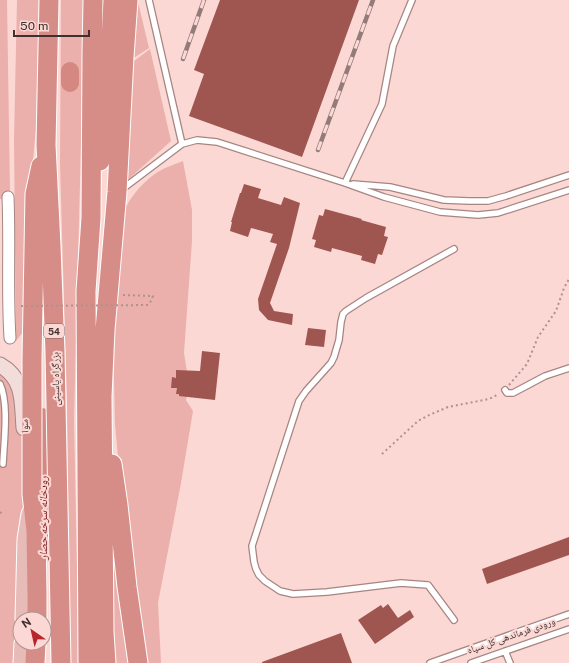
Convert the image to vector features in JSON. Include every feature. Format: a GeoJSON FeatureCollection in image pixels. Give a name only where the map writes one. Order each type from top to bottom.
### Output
{"type":"FeatureCollection","features":[{"type":"Feature","properties":{"kind":"highway","name":"بزرگراه یاسینی"},"geometry":{"type":"LineString","coordinates":[[49,0],[46,145],[55,352],[61,663]]}},
{"type":"Feature","properties":{"kind":"highway"},"geometry":{"type":"LineString","coordinates":[[88,663],[86,291],[91,218],[93,0]]}},
{"type":"Feature","properties":{"kind":"highway"},"geometry":{"type":"LineString","coordinates":[[91,218],[107,120],[113,0]]}},
{"type":"Feature","properties":{"kind":"highway"},"geometry":{"type":"LineString","coordinates":[[106,663],[104,632],[102,396],[106,323],[117,192],[128,0]]}},
{"type":"Feature","properties":{"kind":"highway"},"geometry":{"type":"LineString","coordinates":[[36,611],[36,538],[32,494],[32,359],[35,194],[46,145]]}},
{"type":"Feature","properties":{"kind":"highway"},"geometry":{"type":"LineString","coordinates":[[102,396],[118,505],[127,587],[138,663]]}},
{"type":"Feature","properties":{"kind":"highway"},"geometry":{"type":"LineString","coordinates":[[35,663],[36,651]]}},
{"type":"Feature","properties":{"kind":"main road","name":"سوا"},"geometry":{"type":"LineString","coordinates":[[0,366],[11,373],[19,386],[32,494]]}},
{"type":"Feature","properties":{"kind":"main road"},"geometry":{"type":"LineString","coordinates":[[24,611],[26,539],[32,494]]}},
{"type":"Feature","properties":{"kind":"main road"},"geometry":{"type":"LineString","coordinates":[[22,663],[23,651]]}},
{"type":"Feature","properties":{"kind":"street"},"geometry":{"type":"LineString","coordinates":[[8,197],[5,227],[4,287],[10,338]]}},
{"type":"Feature","properties":{"kind":"lane"},"geometry":{"type":"LineString","coordinates":[[149,0],[182,144]]}},
{"type":"Feature","properties":{"kind":"lane"},"geometry":{"type":"LineString","coordinates":[[345,183],[382,104],[393,46],[412,0]]}},
{"type":"Feature","properties":{"kind":"lane"},"geometry":{"type":"LineString","coordinates":[[117,192],[182,144],[197,140],[217,142],[384,197],[440,212],[478,215],[498,213],[569,190]]}},
{"type":"Feature","properties":{"kind":"lane"},"geometry":{"type":"LineString","coordinates":[[345,183],[390,187],[444,200],[488,201],[569,175]]}},
{"type":"Feature","properties":{"kind":"lane"},"geometry":{"type":"LineString","coordinates":[[454,249],[366,298],[343,314],[340,340],[332,363],[306,391],[299,401],[252,546],[254,562],[259,575],[280,591],[293,594],[327,592],[400,583],[428,585],[454,620]]}},
{"type":"Feature","properties":{"kind":"lane"},"geometry":{"type":"LineString","coordinates":[[505,390],[513,393],[545,376],[569,368]]}},
{"type":"Feature","properties":{"kind":"lane"},"geometry":{"type":"LineString","coordinates":[[0,384],[3,390],[6,410],[3,464]]}},
{"type":"Feature","properties":{"kind":"lane","name":"ورودی فرماندهی کل سپاه"},"geometry":{"type":"LineString","coordinates":[[430,663],[569,614]]}},
{"type":"Feature","properties":{"kind":"lane","name":"ورودی فرماندهی کل سپاه"},"geometry":{"type":"LineString","coordinates":[[471,663],[569,629]]}},
{"type":"Feature","properties":{"kind":"lane"},"geometry":{"type":"LineString","coordinates":[[506,651],[510,663]]}},
{"type":"Feature","properties":{"kind":"path"},"geometry":{"type":"LineString","coordinates":[[382,454],[418,421],[427,416],[448,407],[489,399],[505,390],[527,364],[538,337],[556,311],[564,288],[569,279]]}},
{"type":"Feature","properties":{"kind":"path"},"geometry":{"type":"LineString","coordinates":[[21,306],[149,305],[153,296],[138,296]]}},
{"type":"Feature","properties":{"kind":"path"},"geometry":{"type":"LineString","coordinates":[[0,512],[4,515]]}},
{"type":"Feature","properties":{"kind":"shaded area"},"geometry":{"type":"Polygon","coordinates":[[[0,0],[7,0],[10,192],[2,199],[0,199],[0,0]]]}},
{"type":"Feature","properties":{"kind":"shaded area"},"geometry":{"type":"Polygon","coordinates":[[[17,0],[39,0],[36,128],[31,182],[23,332],[16,341],[14,139],[17,0]]]}},
{"type":"Feature","properties":{"kind":"shaded area"},"geometry":{"type":"Polygon","coordinates":[[[61,0],[83,0],[83,66],[74,419],[79,663],[70,663],[67,403],[60,164],[61,0]]]}},
{"type":"Feature","properties":{"kind":"shaded area"},"geometry":{"type":"Polygon","coordinates":[[[138,2],[149,48],[129,61],[138,2]]]}},
{"type":"Feature","properties":{"kind":"shaded area"},"geometry":{"type":"Polygon","coordinates":[[[150,49],[171,141],[121,186],[130,64],[150,49]]]}},
{"type":"Feature","properties":{"kind":"shaded area"},"geometry":{"type":"Polygon","coordinates":[[[183,161],[192,210],[192,241],[184,353],[187,372],[186,400],[193,411],[158,603],[161,663],[144,663],[123,513],[115,424],[115,302],[122,214],[134,194],[144,183],[163,169],[183,161]]]}},
{"type":"Feature","properties":{"kind":"shaded area"},"geometry":{"type":"Polygon","coordinates":[[[0,370],[12,380],[22,432],[23,502],[20,611],[12,611],[12,651],[18,651],[18,663],[0,663],[0,370]]]}},
{"type":"Feature","properties":{"kind":"shaded area"},"geometry":{"type":"Polygon","coordinates":[[[109,462],[132,663],[112,663],[109,462]]]}},
{"type":"Feature","properties":{"kind":"building"},"geometry":{"type":"Polygon","coordinates":[[[220,0],[359,0],[302,157],[189,116],[204,74],[194,70],[220,0]]]}},
{"type":"Feature","properties":{"kind":"building"},"geometry":{"type":"Polygon","coordinates":[[[244,184],[261,189],[258,198],[281,205],[284,197],[300,203],[289,248],[270,303],[274,311],[293,314],[292,325],[268,320],[259,310],[258,299],[277,244],[270,242],[273,234],[251,228],[248,237],[230,231],[231,222],[244,184]]]}},
{"type":"Feature","properties":{"kind":"building"},"geometry":{"type":"Polygon","coordinates":[[[325,209],[386,227],[384,236],[388,237],[382,255],[378,254],[375,264],[361,260],[362,256],[332,248],[331,252],[314,247],[316,240],[312,239],[319,215],[323,216],[325,209]]]}},
{"type":"Feature","properties":{"kind":"building"},"geometry":{"type":"Polygon","coordinates":[[[308,328],[326,330],[324,347],[305,345],[308,328]]]}},
{"type":"Feature","properties":{"kind":"building"},"geometry":{"type":"Polygon","coordinates":[[[202,351],[220,353],[215,400],[179,396],[179,394],[176,394],[177,388],[171,388],[172,377],[176,378],[176,370],[200,371],[202,351]]]}},
{"type":"Feature","properties":{"kind":"building"},"geometry":{"type":"Polygon","coordinates":[[[569,537],[569,555],[487,584],[482,569],[569,537]]]}},
{"type":"Feature","properties":{"kind":"building"},"geometry":{"type":"Polygon","coordinates":[[[388,604],[398,618],[410,610],[414,617],[375,644],[358,620],[381,605],[383,608],[388,604]]]}},
{"type":"Feature","properties":{"kind":"building"},"geometry":{"type":"Polygon","coordinates":[[[341,633],[352,663],[262,663],[262,662],[341,633]]]}},
{"type":"Feature","properties":{"kind":"waterway","name":"رودخانه سرخه حصار"},"geometry":{"type":"LineString","coordinates":[[70,71],[70,83]]}},
{"type":"Feature","properties":{"kind":"waterway","name":"رودخانه سرخه حصار"},"geometry":{"type":"LineString","coordinates":[[42,417],[43,530]]}},
{"type":"Feature","properties":{"kind":"railway"},"geometry":{"type":"LineString","coordinates":[[183,59],[204,0]]}},
{"type":"Feature","properties":{"kind":"railway"},"geometry":{"type":"LineString","coordinates":[[318,150],[373,0]]}}]}
